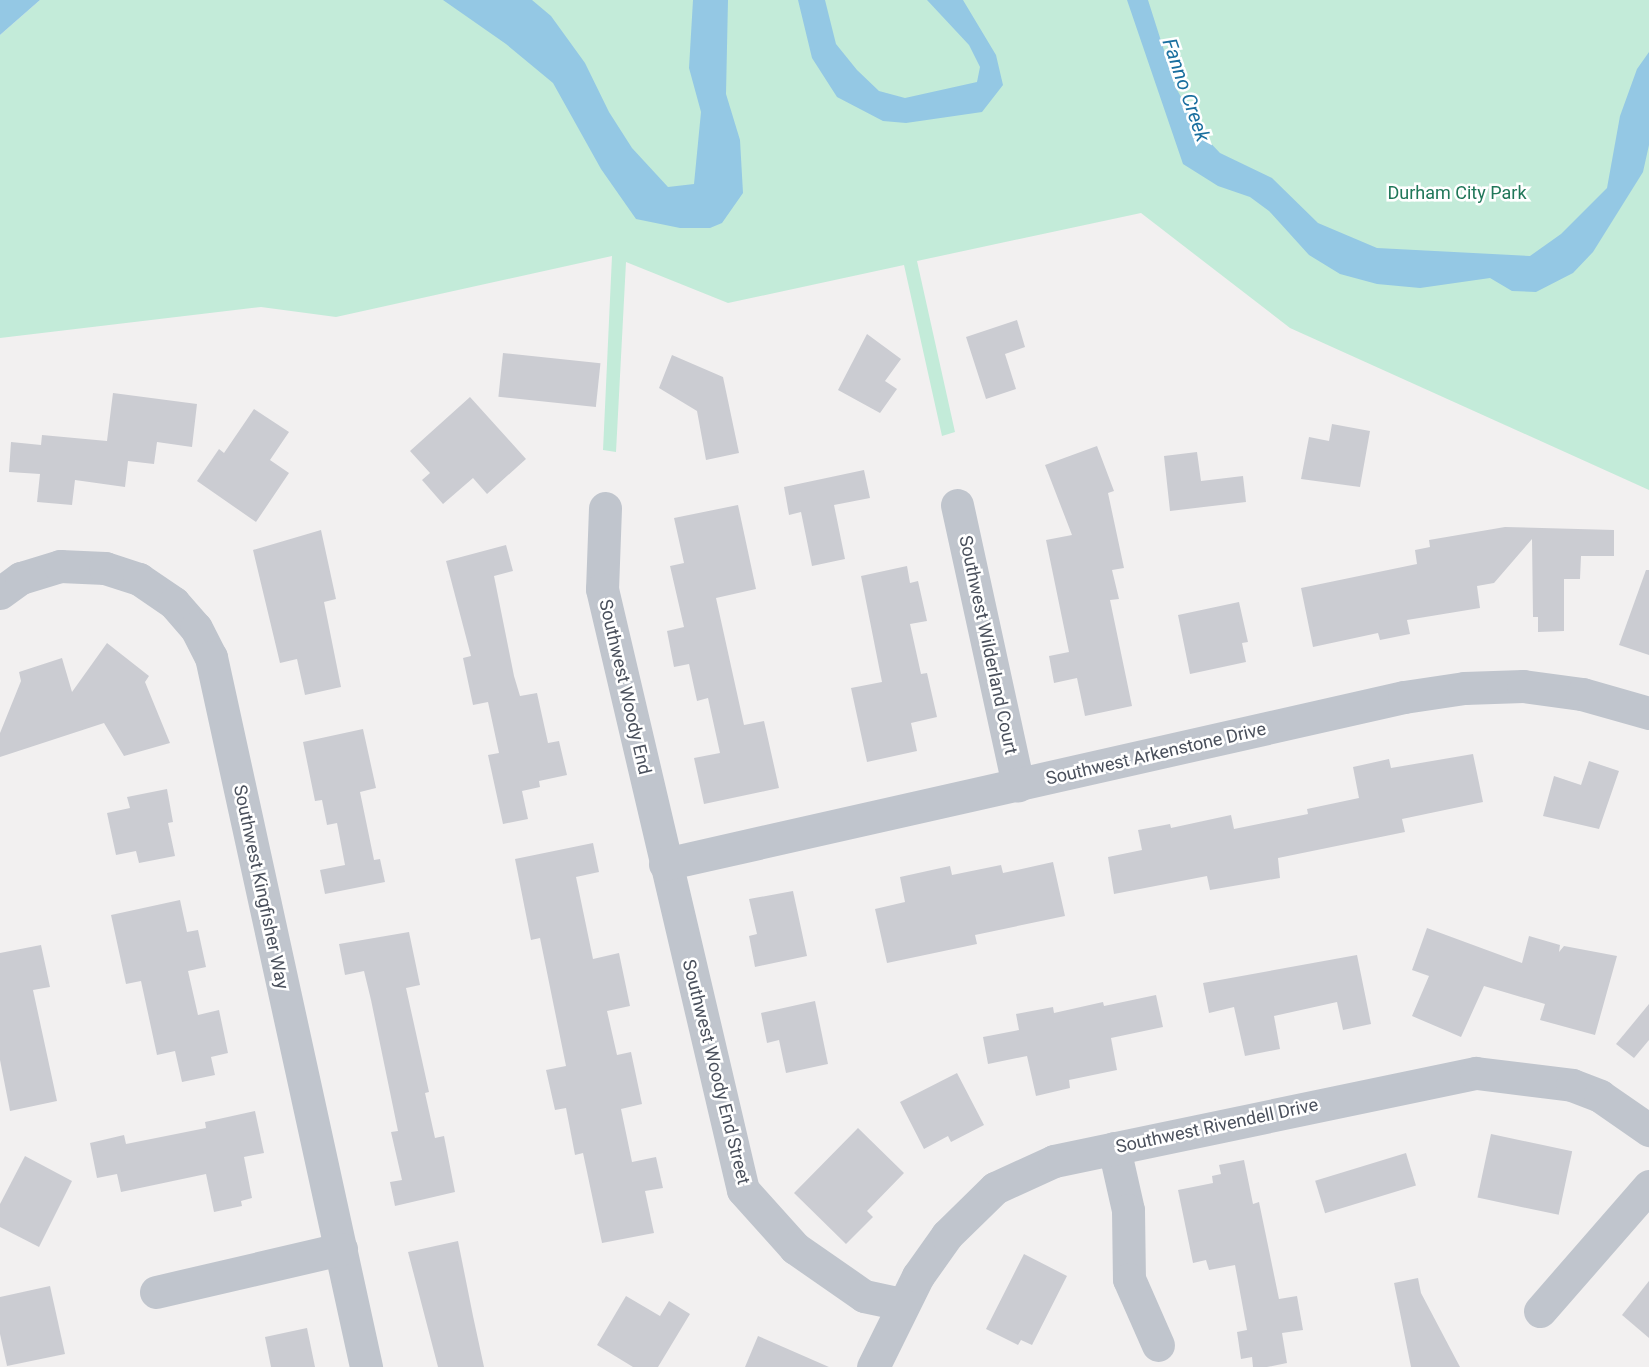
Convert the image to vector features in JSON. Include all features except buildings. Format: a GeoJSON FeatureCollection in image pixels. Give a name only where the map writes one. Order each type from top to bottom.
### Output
{"type":"FeatureCollection","features":[{"type":"Feature","properties":{"kind":"street","name":"Southwest Wilderland Court"},"geometry":{"type":"LineString","coordinates":[[957,505],[1018,785]]}},
{"type":"Feature","properties":{"kind":"street","name":"Southwest Woody End"},"geometry":{"type":"LineString","coordinates":[[606,508],[602,589],[665,864]]}},
{"type":"Feature","properties":{"kind":"street","name":"Southwest Kingfisher Way"},"geometry":{"type":"LineString","coordinates":[[0,593],[21,578],[60,566],[105,568],[139,579],[174,603],[196,628],[211,657],[366,1367]]}},
{"type":"Feature","properties":{"kind":"street","name":"Southwest Arkenstone Drive"},"geometry":{"type":"LineString","coordinates":[[665,864],[1404,697],[1464,688],[1523,686],[1582,694],[1649,713]]}},
{"type":"Feature","properties":{"kind":"street","name":"Southwest Woody End Street"},"geometry":{"type":"LineString","coordinates":[[665,864],[743,1190],[795,1248],[864,1296],[903,1304]]}},
{"type":"Feature","properties":{"kind":"street","name":"Southwest Rivendell Drive"},"geometry":{"type":"LineString","coordinates":[[873,1367],[903,1304],[947,1235],[995,1188],[1054,1161],[1476,1073],[1572,1085],[1600,1095],[1649,1130]]}},
{"type":"Feature","properties":{"kind":"street"},"geometry":{"type":"LineString","coordinates":[[1114,1148],[1128,1210],[1129,1278],[1158,1345]]}},
{"type":"Feature","properties":{"kind":"street"},"geometry":{"type":"LineString","coordinates":[[1540,1311],[1649,1186]]}},
{"type":"Feature","properties":{"kind":"street"},"geometry":{"type":"LineString","coordinates":[[156,1292],[341,1249]]}},
{"type":"Feature","properties":{"kind":"green space","name":"Durham City Park"},"geometry":{"type":"Polygon","coordinates":[[[40,0],[1649,0],[1649,490],[1290,328],[1141,213],[917,261],[955,432],[942,436],[904,265],[728,303],[626,262],[616,452],[603,450],[612,256],[336,317],[261,307],[0,338],[0,35],[40,0]]]}},
{"type":"Feature","properties":{"kind":"water"},"geometry":{"type":"Polygon","coordinates":[[[0,0],[40,0],[0,35],[0,0]]]}},
{"type":"Feature","properties":{"kind":"water"},"geometry":{"type":"Polygon","coordinates":[[[443,0],[532,0],[551,16],[585,63],[609,112],[632,148],[668,187],[694,184],[701,112],[689,68],[693,0],[728,0],[726,94],[740,140],[743,193],[722,223],[710,228],[680,228],[636,219],[601,169],[553,83],[506,44],[443,0]]]}},
{"type":"Feature","properties":{"kind":"water"},"geometry":{"type":"Polygon","coordinates":[[[798,0],[825,0],[836,44],[857,70],[879,91],[905,98],[977,82],[980,67],[969,45],[927,0],[963,0],[996,55],[1003,85],[982,112],[906,123],[883,121],[837,97],[812,58],[798,0]]]}},
{"type":"Feature","properties":{"kind":"water"},"geometry":{"type":"Polygon","coordinates":[[[1127,0],[1148,0],[1176,88],[1202,134],[1220,153],[1272,178],[1318,223],[1377,248],[1530,256],[1561,234],[1607,188],[1620,116],[1637,69],[1649,52],[1649,145],[1643,172],[1593,252],[1573,273],[1536,292],[1512,291],[1490,278],[1420,288],[1377,284],[1340,274],[1309,255],[1269,211],[1250,197],[1218,186],[1183,164],[1127,0]]]}},
{"type":"Feature","properties":{"kind":"water label","name":"Fanno Creek"},"geometry":{"type":"Point","coordinates":[1186,90]}}]}
